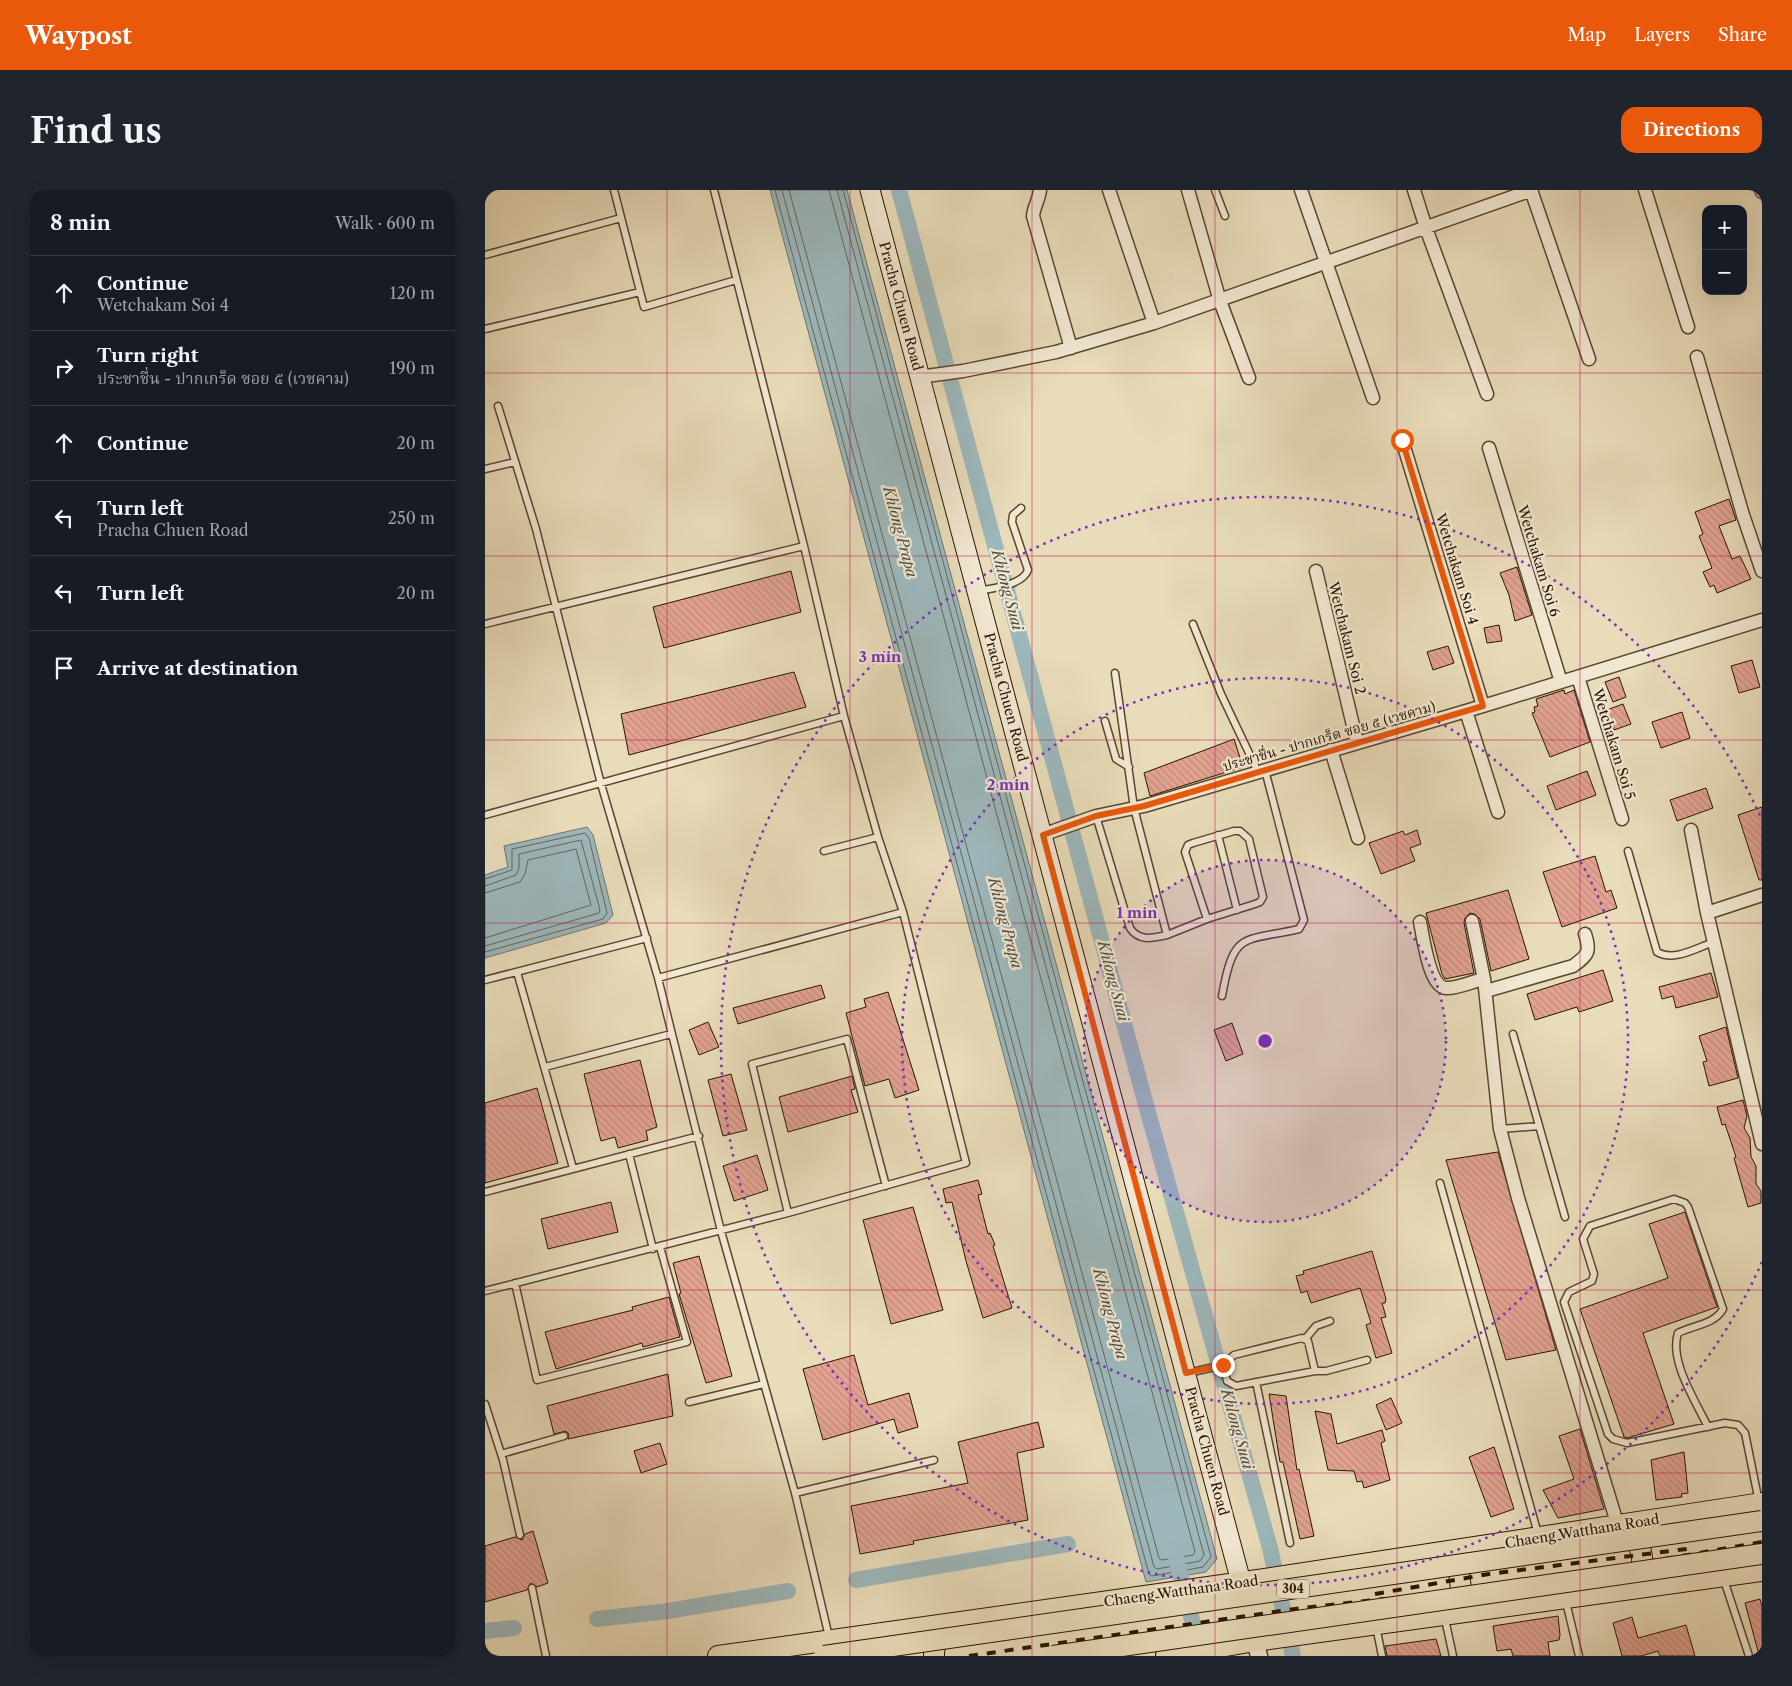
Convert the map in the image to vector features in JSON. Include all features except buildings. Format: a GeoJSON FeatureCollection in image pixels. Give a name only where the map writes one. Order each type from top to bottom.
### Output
{"type":"FeatureCollection","features":[{"type":"Feature","properties":{"kind":"main road","name":"Pracha Chuen Road"},"geometry":{"type":"LineString","coordinates":[[870,190],[984,590],[1194,1372],[1241,1582]]}},
{"type":"Feature","properties":{"kind":"main road","name":"Chaeng Watthana Road"},"geometry":{"type":"LineString","coordinates":[[827,1648],[962,1622],[1287,1576],[1674,1517],[1761,1510]]}},
{"type":"Feature","properties":{"kind":"main road","name":"Chaeng Watthana Road"},"geometry":{"type":"LineString","coordinates":[[718,1656],[827,1648],[1761,1510]]}},
{"type":"Feature","properties":{"kind":"main road"},"geometry":{"type":"LineString","coordinates":[[1674,1517],[1656,1531],[1651,1544],[1654,1563],[1663,1576],[1680,1582]]}},
{"type":"Feature","properties":{"kind":"main road"},"geometry":{"type":"LineString","coordinates":[[1612,1527],[1627,1534],[1640,1547],[1643,1564],[1634,1580],[1618,1592]]}},
{"type":"Feature","properties":{"kind":"main road"},"geometry":{"type":"LineString","coordinates":[[1456,1550],[1464,1612]]}},
{"type":"Feature","properties":{"kind":"main road","name":"304"},"geometry":{"type":"LineString","coordinates":[[1053,1656],[1762,1554]]}},
{"type":"Feature","properties":{"kind":"main road"},"geometry":{"type":"LineString","coordinates":[[1166,1656],[1257,1648],[1280,1637],[1618,1592],[1762,1570]]}},
{"type":"Feature","properties":{"kind":"main road"},"geometry":{"type":"LineString","coordinates":[[934,1656],[933,1651],[938,1636],[962,1622]]}},
{"type":"Feature","properties":{"kind":"street"},"geometry":{"type":"LineString","coordinates":[[1040,190],[1039,200],[1034,208],[1033,216],[1071,348]]}},
{"type":"Feature","properties":{"kind":"street"},"geometry":{"type":"LineString","coordinates":[[1109,190],[1154,323]]}},
{"type":"Feature","properties":{"kind":"street"},"geometry":{"type":"LineString","coordinates":[[1188,190],[1220,301],[1249,378]]}},
{"type":"Feature","properties":{"kind":"street"},"geometry":{"type":"LineString","coordinates":[[1301,190],[1373,398]]}},
{"type":"Feature","properties":{"kind":"street"},"geometry":{"type":"LineString","coordinates":[[1415,190],[1426,228],[1487,394]]}},
{"type":"Feature","properties":{"kind":"street"},"geometry":{"type":"LineString","coordinates":[[924,376],[963,371],[1071,348],[1154,323],[1531,190],[1589,359]]}},
{"type":"Feature","properties":{"kind":"street"},"geometry":{"type":"LineString","coordinates":[[1645,190],[1688,327]]}},
{"type":"Feature","properties":{"kind":"street"},"geometry":{"type":"LineString","coordinates":[[1697,357],[1743,516],[1762,571]]}},
{"type":"Feature","properties":{"kind":"street","name":"Wetchakam Soi 4"},"geometry":{"type":"LineString","coordinates":[[1402,440],[1483,706]]}},
{"type":"Feature","properties":{"kind":"street","name":"Wetchakam Soi 6"},"geometry":{"type":"LineString","coordinates":[[1489,448],[1561,682]]}},
{"type":"Feature","properties":{"kind":"street","name":"Wetchakam Soi 2"},"geometry":{"type":"LineString","coordinates":[[1315,571],[1357,742]]}},
{"type":"Feature","properties":{"kind":"street","name":"ประชาชื่น - ปากเกร็ด ซอย ๕ (เวชคาม)"},"geometry":{"type":"LineString","coordinates":[[1048,834],[1096,816],[1134,808],[1483,706],[1762,620]]}},
{"type":"Feature","properties":{"kind":"street","name":"Wetchakam Soi 5"},"geometry":{"type":"LineString","coordinates":[[1578,677],[1622,819]]}},
{"type":"Feature","properties":{"kind":"street"},"geometry":{"type":"LineString","coordinates":[[1466,711],[1498,812]]}},
{"type":"Feature","properties":{"kind":"street"},"geometry":{"type":"LineString","coordinates":[[1331,750],[1358,838]]}},
{"type":"Feature","properties":{"kind":"street"},"geometry":{"type":"LineString","coordinates":[[1691,830],[1707,913],[1758,1110],[1762,1144]]}},
{"type":"Feature","properties":{"kind":"street"},"geometry":{"type":"LineString","coordinates":[[1707,913],[1762,895]]}},
{"type":"Feature","properties":{"kind":"street"},"geometry":{"type":"LineString","coordinates":[[1472,921],[1485,985],[1500,1130],[1612,1527]]}},
{"type":"Feature","properties":{"kind":"street"},"geometry":{"type":"LineString","coordinates":[[1420,922],[1431,971],[1439,985],[1446,988],[1485,985],[1573,966],[1585,957],[1589,946],[1585,934]]}},
{"type":"Feature","properties":{"kind":"lane"},"geometry":{"type":"LineString","coordinates":[[615,190],[644,307],[736,280]]}},
{"type":"Feature","properties":{"kind":"lane"},"geometry":{"type":"LineString","coordinates":[[485,1291],[721,1231],[966,1163],[903,912],[878,837],[844,716],[804,546],[714,190]]}},
{"type":"Feature","properties":{"kind":"lane"},"geometry":{"type":"LineString","coordinates":[[1215,190],[1225,216]]}},
{"type":"Feature","properties":{"kind":"lane"},"geometry":{"type":"LineString","coordinates":[[485,255],[621,218]]}},
{"type":"Feature","properties":{"kind":"lane"},"geometry":{"type":"LineString","coordinates":[[485,329],[640,292]]}},
{"type":"Feature","properties":{"kind":"lane"},"geometry":{"type":"LineString","coordinates":[[498,406],[556,605],[601,784],[658,978],[699,1136],[721,1231],[795,1493],[827,1648]]}},
{"type":"Feature","properties":{"kind":"lane"},"geometry":{"type":"LineString","coordinates":[[485,469],[515,462]]}},
{"type":"Feature","properties":{"kind":"lane"},"geometry":{"type":"LineString","coordinates":[[984,590],[1018,581],[1024,577],[1027,570],[1012,522],[1013,515],[1021,508]]}},
{"type":"Feature","properties":{"kind":"lane"},"geometry":{"type":"LineString","coordinates":[[485,624],[556,605],[804,546]]}},
{"type":"Feature","properties":{"kind":"lane"},"geometry":{"type":"LineString","coordinates":[[1193,624],[1221,694],[1261,771],[1304,920],[1299,928],[1249,938],[1237,948],[1228,963],[1221,996]]}},
{"type":"Feature","properties":{"kind":"lane"},"geometry":{"type":"LineString","coordinates":[[1115,673],[1134,808],[1167,935]]}},
{"type":"Feature","properties":{"kind":"lane"},"geometry":{"type":"LineString","coordinates":[[485,815],[844,716]]}},
{"type":"Feature","properties":{"kind":"lane"},"geometry":{"type":"LineString","coordinates":[[1105,721],[1116,759],[1129,767]]}},
{"type":"Feature","properties":{"kind":"lane"},"geometry":{"type":"LineString","coordinates":[[1096,816],[1130,928],[1135,935],[1141,938],[1167,935],[1207,919],[1261,902],[1263,897],[1262,888],[1245,833],[1240,831],[1218,835],[1188,845],[1185,852],[1207,919]]}},
{"type":"Feature","properties":{"kind":"lane"},"geometry":{"type":"LineString","coordinates":[[1218,835],[1237,910]]}},
{"type":"Feature","properties":{"kind":"lane"},"geometry":{"type":"LineString","coordinates":[[824,852],[878,837]]}},
{"type":"Feature","properties":{"kind":"lane"},"geometry":{"type":"LineString","coordinates":[[1628,851],[1657,952],[1665,956],[1675,956],[1714,942]]}},
{"type":"Feature","properties":{"kind":"lane"},"geometry":{"type":"LineString","coordinates":[[658,978],[903,912]]}},
{"type":"Feature","properties":{"kind":"lane"},"geometry":{"type":"LineString","coordinates":[[485,980],[647,938]]}},
{"type":"Feature","properties":{"kind":"lane"},"geometry":{"type":"LineString","coordinates":[[517,972],[573,1168]]}},
{"type":"Feature","properties":{"kind":"lane"},"geometry":{"type":"LineString","coordinates":[[545,1068],[671,1034]]}},
{"type":"Feature","properties":{"kind":"lane"},"geometry":{"type":"LineString","coordinates":[[1513,1034],[1565,1216]]}},
{"type":"Feature","properties":{"kind":"lane"},"geometry":{"type":"LineString","coordinates":[[788,1213],[752,1064],[847,1039],[886,1186]]}},
{"type":"Feature","properties":{"kind":"lane"},"geometry":{"type":"LineString","coordinates":[[1500,1130],[1539,1126]]}},
{"type":"Feature","properties":{"kind":"lane"},"geometry":{"type":"LineString","coordinates":[[485,1192],[699,1136]]}},
{"type":"Feature","properties":{"kind":"lane"},"geometry":{"type":"LineString","coordinates":[[515,1283],[537,1380],[687,1342],[656,1248],[629,1154]]}},
{"type":"Feature","properties":{"kind":"lane"},"geometry":{"type":"LineString","coordinates":[[1440,1183],[1539,1538]]}},
{"type":"Feature","properties":{"kind":"lane"},"geometry":{"type":"LineString","coordinates":[[1707,1427],[1676,1358],[1675,1343],[1678,1332],[1711,1321],[1719,1316],[1723,1309],[1688,1207],[1685,1203],[1674,1198],[1590,1226],[1586,1230],[1583,1239],[1594,1274],[1592,1281],[1569,1292],[1565,1302],[1608,1434],[1613,1439],[1627,1443],[1732,1423],[1743,1428],[1761,1510]]}},
{"type":"Feature","properties":{"kind":"lane"},"geometry":{"type":"LineString","coordinates":[[1194,1372],[1223,1365],[1234,1356],[1306,1338],[1316,1326],[1330,1321]]}},
{"type":"Feature","properties":{"kind":"lane"},"geometry":{"type":"LineString","coordinates":[[1306,1338],[1315,1371]]}},
{"type":"Feature","properties":{"kind":"lane"},"geometry":{"type":"LineString","coordinates":[[1223,1365],[1227,1381],[1232,1385],[1315,1371],[1327,1371],[1367,1360]]}},
{"type":"Feature","properties":{"kind":"lane"},"geometry":{"type":"LineString","coordinates":[[1256,1382],[1291,1543]]}},
{"type":"Feature","properties":{"kind":"lane"},"geometry":{"type":"LineString","coordinates":[[689,1402],[764,1384]]}},
{"type":"Feature","properties":{"kind":"lane"},"geometry":{"type":"LineString","coordinates":[[485,1404],[501,1454],[520,1535]]}},
{"type":"Feature","properties":{"kind":"lane"},"geometry":{"type":"LineString","coordinates":[[501,1454],[565,1436]]}},
{"type":"Feature","properties":{"kind":"lane"},"geometry":{"type":"LineString","coordinates":[[795,1493],[934,1460]]}},
{"type":"Feature","properties":{"kind":"lane"},"geometry":{"type":"LineString","coordinates":[[1723,1576],[1749,1656]]}},
{"type":"Feature","properties":{"kind":"lane"},"geometry":{"type":"LineString","coordinates":[[532,1588],[546,1656]]}},
{"type":"Feature","properties":{"kind":"lane"},"geometry":{"type":"LineString","coordinates":[[1565,1598],[1579,1656]]}},
{"type":"Feature","properties":{"kind":"lane"},"geometry":{"type":"LineString","coordinates":[[1444,1615],[1453,1656]]}},
{"type":"Feature","properties":{"kind":"lane"},"geometry":{"type":"LineString","coordinates":[[1376,1624],[1383,1656]]}},
{"type":"Feature","properties":{"kind":"water"},"geometry":{"type":"Polygon","coordinates":[[[770,190],[847,190],[1217,1559],[1206,1572],[1146,1582],[770,190]]]}},
{"type":"Feature","properties":{"kind":"water"},"geometry":{"type":"Polygon","coordinates":[[[587,827],[593,835],[613,915],[606,923],[485,958],[485,875],[508,867],[504,846],[587,827]]]}},
{"type":"Feature","properties":{"kind":"waterway","name":"Khlong Suai"},"geometry":{"type":"LineString","coordinates":[[899,190],[1146,1105],[1270,1548],[1293,1656]]}},
{"type":"Feature","properties":{"kind":"waterway"},"geometry":{"type":"LineString","coordinates":[[856,1580],[1068,1544]]}},
{"type":"Feature","properties":{"kind":"waterway","name":"Khlong Prapa"},"geometry":{"type":"LineString","coordinates":[[1175,1554],[1199,1647]]}},
{"type":"Feature","properties":{"kind":"waterway"},"geometry":{"type":"LineString","coordinates":[[597,1619],[668,1611],[788,1591]]}},
{"type":"Feature","properties":{"kind":"waterway"},"geometry":{"type":"LineString","coordinates":[[485,1631],[514,1628]]}},
{"type":"Feature","properties":{"kind":"railway"},"geometry":{"type":"LineString","coordinates":[[969,1656],[1302,1608],[1458,1591],[1584,1573],[1762,1542]]}},
{"type":"Feature","properties":{"kind":"railway"},"geometry":{"type":"LineString","coordinates":[[1375,1594],[1489,1574],[1694,1548]]}},
{"type":"Feature","properties":{"kind":"route"},"geometry":{"type":"LineString","coordinates":[[1223,1365],[1186,1373],[1043,835],[1096,816],[1144,806],[1483,706],[1402,440]]}}]}
